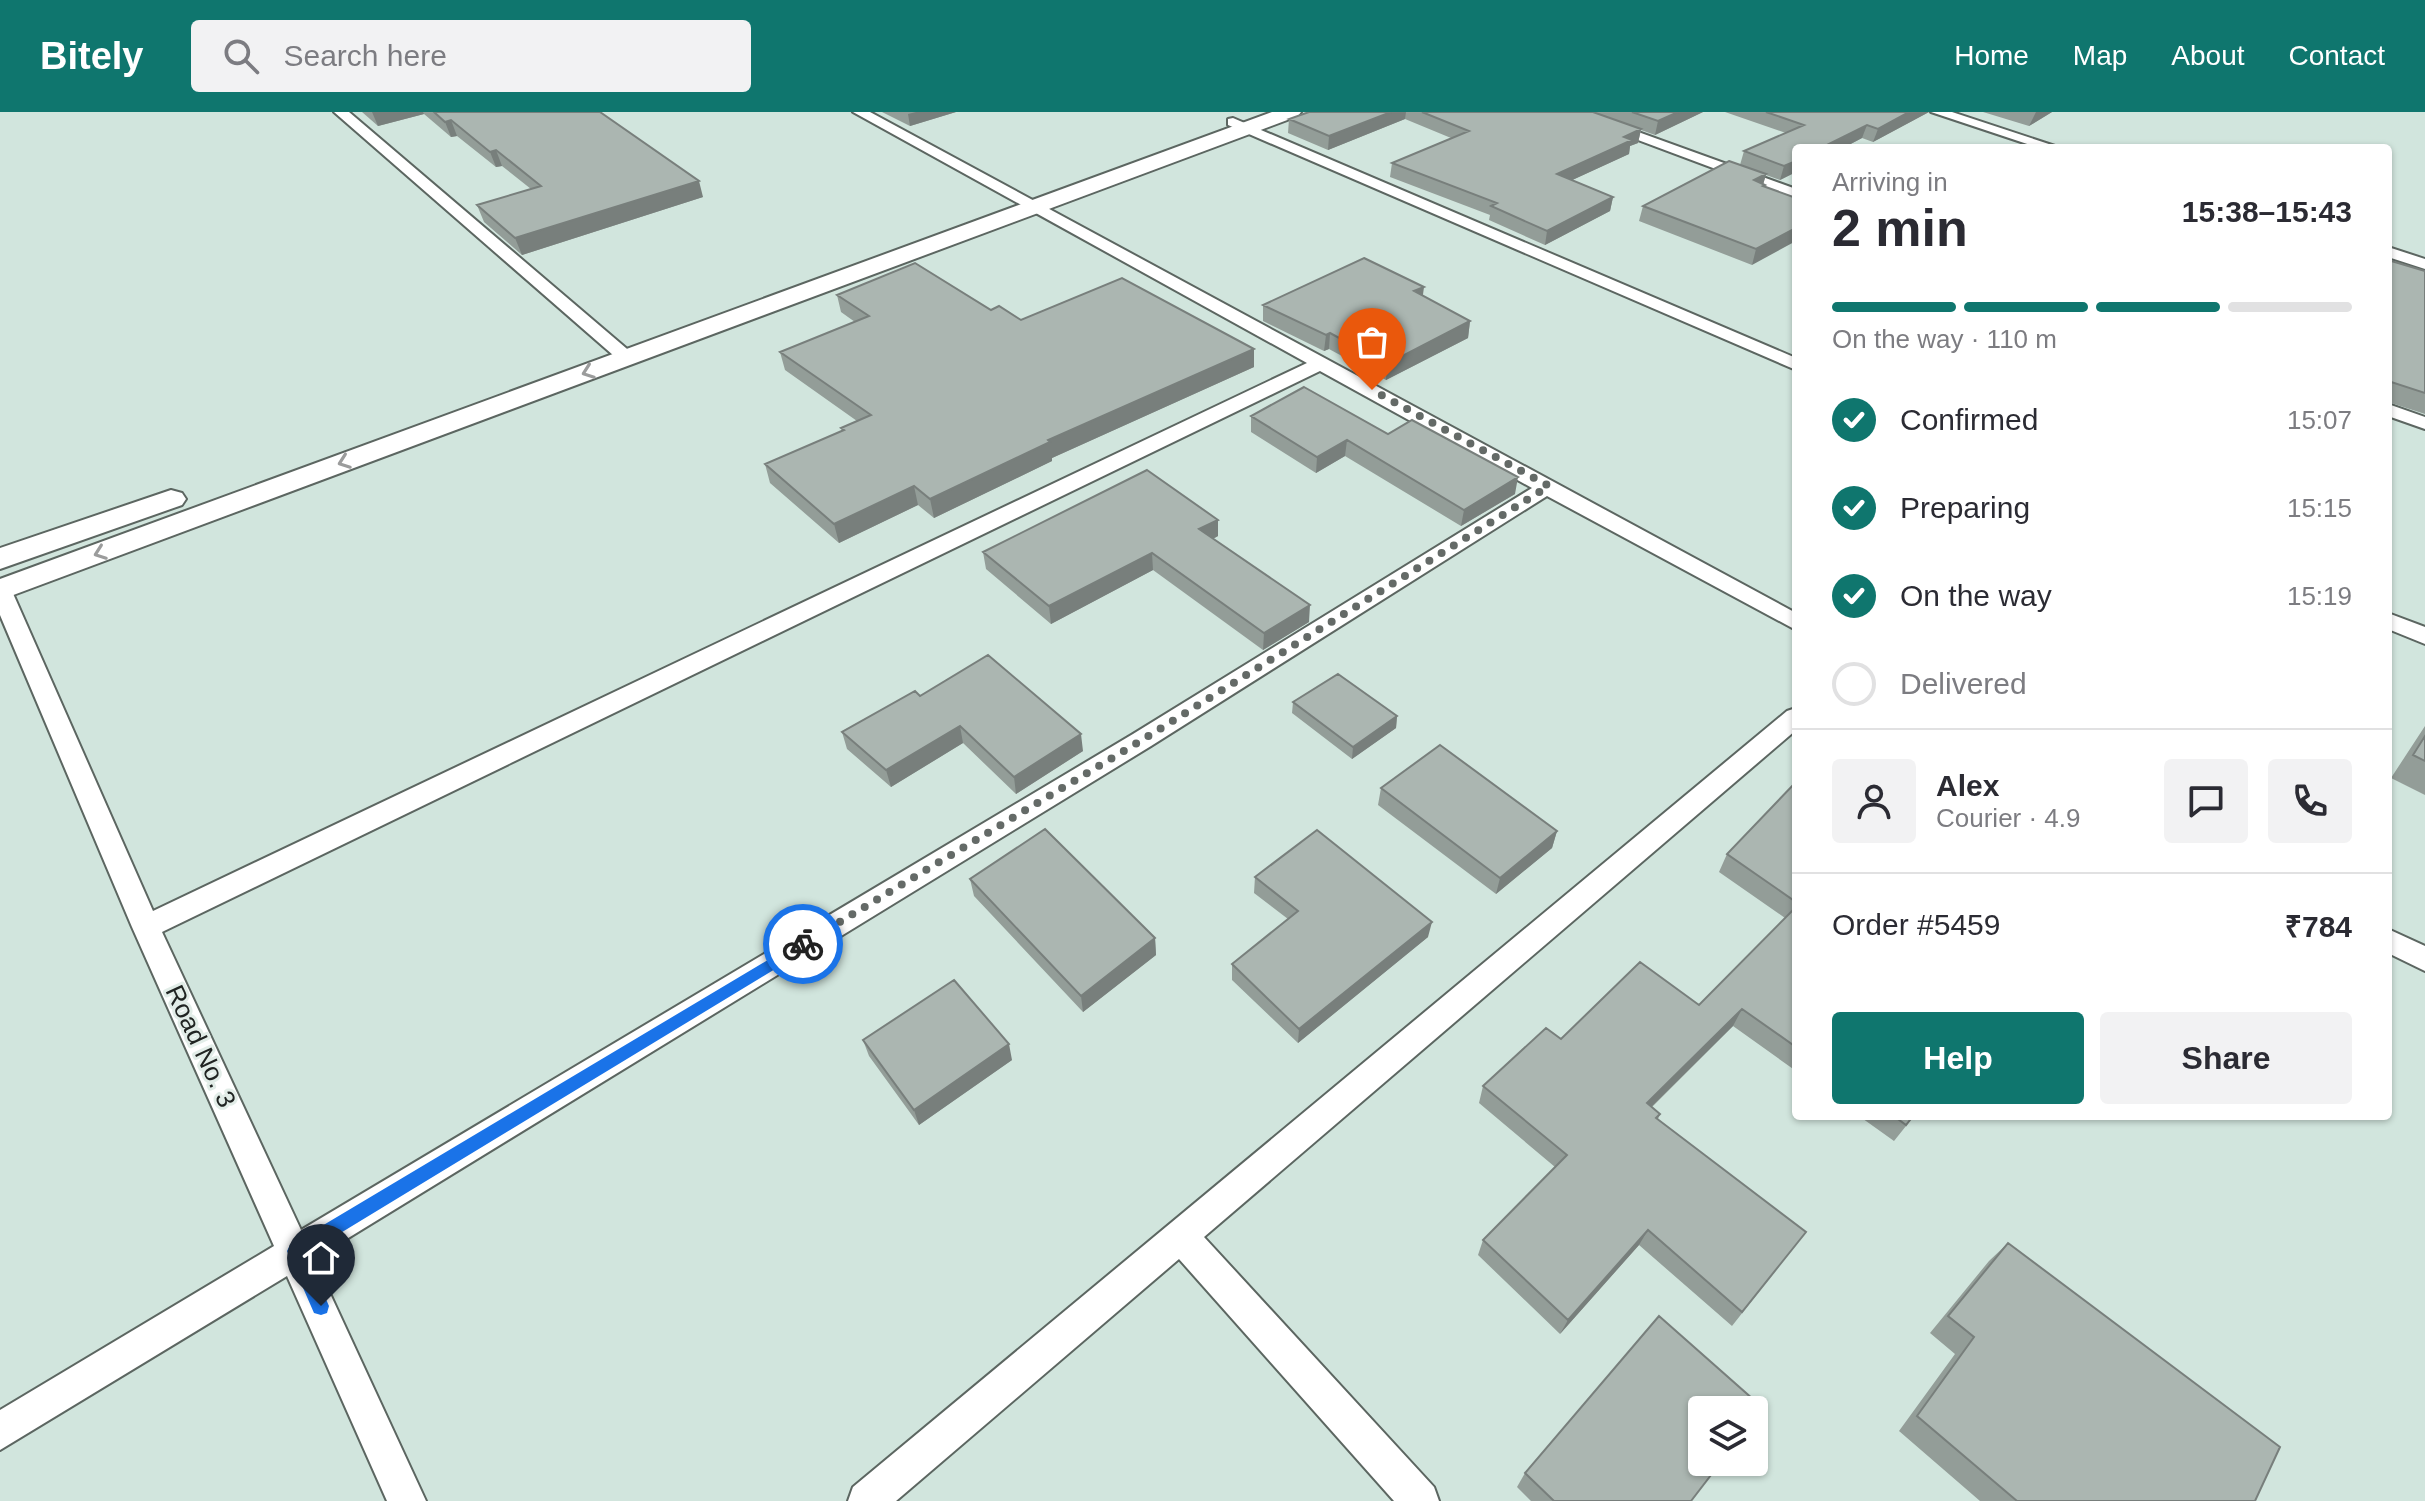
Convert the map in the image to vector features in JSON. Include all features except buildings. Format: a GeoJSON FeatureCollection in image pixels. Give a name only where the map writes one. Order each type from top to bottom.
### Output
{"type":"FeatureCollection","features":[{"type":"Feature","properties":{"kind":"main road"},"geometry":{"type":"LineString","coordinates":[[256,469],[618,350],[1247,121],[1291,112]]}},
{"type":"Feature","properties":{"kind":"main road"},"geometry":{"type":"LineString","coordinates":[[0,589],[618,350]]}},
{"type":"Feature","properties":{"kind":"main road"},"geometry":{"type":"LineString","coordinates":[[0,559],[196,490]]}},
{"type":"Feature","properties":{"kind":"street"},"geometry":{"type":"LineString","coordinates":[[341,112],[618,350]]}},
{"type":"Feature","properties":{"kind":"street"},"geometry":{"type":"LineString","coordinates":[[860,112],[1792,621]]}},
{"type":"Feature","properties":{"kind":"street"},"geometry":{"type":"LineString","coordinates":[[1570,112],[1792,193]]}},
{"type":"Feature","properties":{"kind":"street"},"geometry":{"type":"LineString","coordinates":[[1938,112],[2041,144]]}},
{"type":"Feature","properties":{"kind":"street"},"geometry":{"type":"LineString","coordinates":[[1247,121],[1792,363]]}},
{"type":"Feature","properties":{"kind":"street"},"geometry":{"type":"LineString","coordinates":[[2392,253],[2425,264]]}},
{"type":"Feature","properties":{"kind":"street"},"geometry":{"type":"LineString","coordinates":[[146,927],[1322,363]]}},
{"type":"Feature","properties":{"kind":"street"},"geometry":{"type":"LineString","coordinates":[[2392,411],[2425,423]]}},
{"type":"Feature","properties":{"kind":"street"},"geometry":{"type":"LineString","coordinates":[[0,1431],[1142,740],[1549,486]]}},
{"type":"Feature","properties":{"kind":"street","name":"Road No. 3"},"geometry":{"type":"LineString","coordinates":[[0,589],[146,927],[296,1251],[407,1501]]}},
{"type":"Feature","properties":{"kind":"street"},"geometry":{"type":"LineString","coordinates":[[2392,622],[2425,636]]}},
{"type":"Feature","properties":{"kind":"street"},"geometry":{"type":"LineString","coordinates":[[867,1501],[1792,720]]}},
{"type":"Feature","properties":{"kind":"street"},"geometry":{"type":"LineString","coordinates":[[2392,942],[2425,959]]}},
{"type":"Feature","properties":{"kind":"street"},"geometry":{"type":"LineString","coordinates":[[1181,1236],[1420,1501]]}},
{"type":"Feature","properties":{"kind":"shaded area"},"geometry":{"type":"Polygon","coordinates":[[[0,112],[2425,112],[2425,1501],[0,1501],[0,112]]]}},
{"type":"Feature","properties":{"kind":"way so far"},"geometry":{"type":"LineString","coordinates":[[803,944],[1142,740],[1549,486],[1372,390]]}},
{"type":"Feature","properties":{"kind":"route"},"geometry":{"type":"LineString","coordinates":[[321,1306],[296,1251],[803,944]]}}]}
